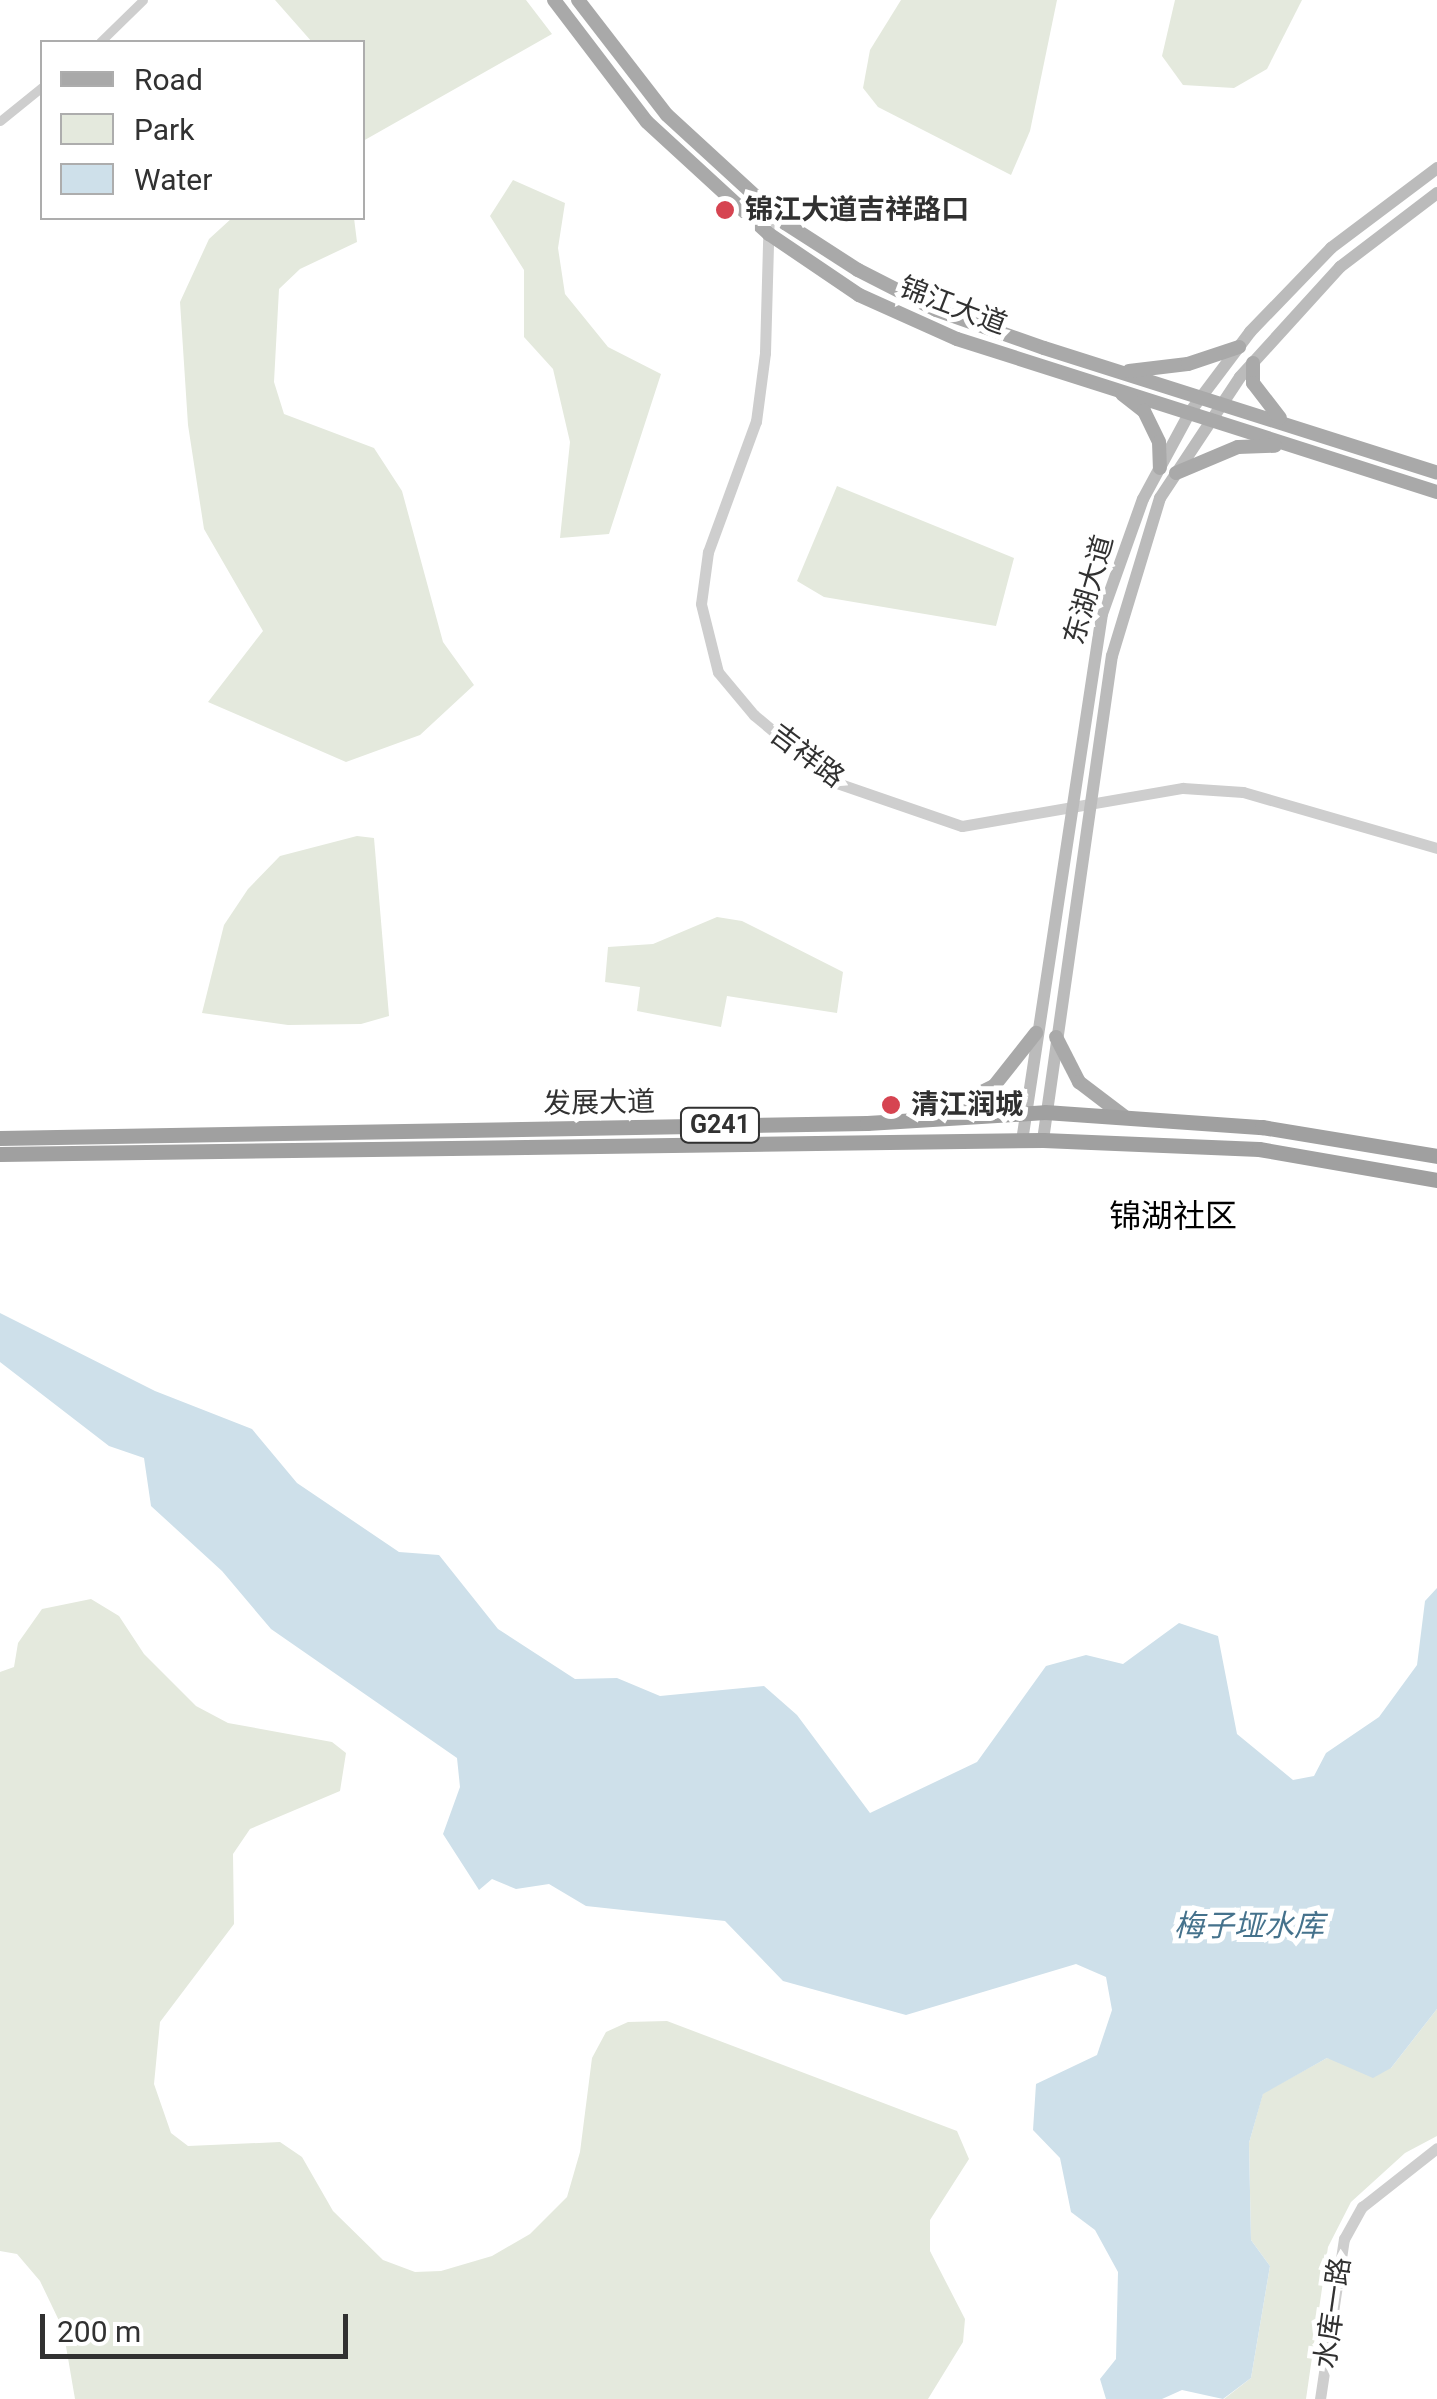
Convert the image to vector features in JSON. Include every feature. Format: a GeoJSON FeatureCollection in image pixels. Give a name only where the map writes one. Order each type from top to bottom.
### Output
{"type":"FeatureCollection","features":[{"type":"Feature","properties":{"kind":"highway","name":"发展大道"},"geometry":{"type":"LineString","coordinates":[[0,1138],[923,1120],[1045,1112],[1262,1127],[1437,1156]]}},
{"type":"Feature","properties":{"kind":"highway","name":"发展大道"},"geometry":{"type":"LineString","coordinates":[[0,1154],[1044,1140],[1259,1149],[1437,1180]]}},
{"type":"Feature","properties":{"kind":"main road","name":"锦江大道"},"geometry":{"type":"LineString","coordinates":[[554,0],[647,122],[769,234],[859,295],[958,339],[1437,492]]}},
{"type":"Feature","properties":{"kind":"main road","name":"锦江大道"},"geometry":{"type":"LineString","coordinates":[[578,0],[667,115],[769,208],[858,270],[936,310],[1437,473]]}},
{"type":"Feature","properties":{"kind":"main road","name":"东湖大道"},"geometry":{"type":"LineString","coordinates":[[1022,1140],[1102,614],[1160,468],[1190,412],[1239,347],[1331,248],[1437,168]]}},
{"type":"Feature","properties":{"kind":"main road","name":"东湖大道"},"geometry":{"type":"LineString","coordinates":[[1044,1140],[1112,656],[1160,498],[1253,363],[1340,267],[1437,193]]}},
{"type":"Feature","properties":{"kind":"main road"},"geometry":{"type":"LineString","coordinates":[[1121,372],[1188,364],[1239,347]]}},
{"type":"Feature","properties":{"kind":"main road"},"geometry":{"type":"LineString","coordinates":[[1253,363],[1262,402],[1288,426]]}},
{"type":"Feature","properties":{"kind":"main road"},"geometry":{"type":"LineString","coordinates":[[1113,388],[1144,411],[1159,442],[1160,468]]}},
{"type":"Feature","properties":{"kind":"main road"},"geometry":{"type":"LineString","coordinates":[[1176,473],[1238,447],[1285,445]]}},
{"type":"Feature","properties":{"kind":"main road"},"geometry":{"type":"LineString","coordinates":[[923,1120],[994,1086],[1036,1033]]}},
{"type":"Feature","properties":{"kind":"main road"},"geometry":{"type":"LineString","coordinates":[[1056,1037],[1080,1082],[1126,1117]]}},
{"type":"Feature","properties":{"kind":"street"},"geometry":{"type":"LineString","coordinates":[[102,40],[142,0]]}},
{"type":"Feature","properties":{"kind":"street"},"geometry":{"type":"LineString","coordinates":[[0,121],[40,90]]}},
{"type":"Feature","properties":{"kind":"street","name":"吉祥路"},"geometry":{"type":"LineString","coordinates":[[769,208],[756,421],[708,552],[701,599],[718,672],[754,715],[834,782],[890,805],[962,826],[1182,788],[1243,792],[1437,848]]}},
{"type":"Feature","properties":{"kind":"street","name":"水库一路"},"geometry":{"type":"LineString","coordinates":[[1320,2399],[1344,2239],[1362,2207],[1437,2148]]}},
{"type":"Feature","properties":{"kind":"green space"},"geometry":{"type":"Polygon","coordinates":[[[275,0],[526,0],[552,34],[365,140],[365,40],[310,40],[275,0]]]}},
{"type":"Feature","properties":{"kind":"green space"},"geometry":{"type":"Polygon","coordinates":[[[901,0],[1057,0],[1030,131],[1011,175],[878,107],[863,88],[870,50],[901,0]]]}},
{"type":"Feature","properties":{"kind":"green space"},"geometry":{"type":"Polygon","coordinates":[[[1175,0],[1302,0],[1267,69],[1234,88],[1183,85],[1162,56],[1175,0]]]}},
{"type":"Feature","properties":{"kind":"green space"},"geometry":{"type":"Polygon","coordinates":[[[513,180],[565,203],[558,248],[565,294],[608,347],[661,374],[609,534],[560,538],[570,442],[553,369],[524,337],[524,270],[490,216],[513,180]]]}},
{"type":"Feature","properties":{"kind":"green space"},"geometry":{"type":"Polygon","coordinates":[[[230,220],[354,220],[357,242],[300,269],[279,289],[274,382],[284,414],[374,448],[402,491],[443,642],[474,685],[420,735],[346,762],[208,702],[263,631],[204,529],[188,425],[180,302],[209,239],[230,220]]]}},
{"type":"Feature","properties":{"kind":"green space"},"geometry":{"type":"Polygon","coordinates":[[[837,486],[1014,558],[996,626],[824,597],[797,581],[837,486]]]}},
{"type":"Feature","properties":{"kind":"green space"},"geometry":{"type":"Polygon","coordinates":[[[357,836],[374,838],[389,1016],[361,1024],[288,1025],[202,1013],[224,925],[248,889],[280,856],[357,836]]]}},
{"type":"Feature","properties":{"kind":"green space"},"geometry":{"type":"Polygon","coordinates":[[[717,917],[742,921],[843,972],[837,1013],[727,996],[721,1027],[637,1011],[640,987],[605,982],[608,947],[653,944],[717,917]]]}},
{"type":"Feature","properties":{"kind":"green space"},"geometry":{"type":"Polygon","coordinates":[[[91,1599],[119,1616],[144,1654],[196,1706],[228,1723],[332,1742],[346,1753],[340,1791],[250,1829],[233,1854],[234,1924],[160,2022],[154,2084],[171,2133],[188,2146],[280,2142],[302,2157],[333,2211],[383,2260],[415,2272],[441,2271],[492,2256],[530,2234],[567,2197],[580,2152],[592,2058],[606,2032],[628,2022],[667,2021],[957,2131],[969,2159],[930,2220],[930,2251],[965,2319],[963,2342],[928,2399],[75,2399],[63,2329],[40,2281],[17,2254],[0,2251],[0,1672],[14,1667],[18,1643],[42,1609],[91,1599]]]}},
{"type":"Feature","properties":{"kind":"green space"},"geometry":{"type":"Polygon","coordinates":[[[1437,2009],[1437,2136],[1405,2153],[1351,2202],[1328,2247],[1306,2399],[1224,2399],[1251,2378],[1270,2266],[1251,2240],[1249,2143],[1263,2093],[1327,2058],[1391,2068],[1437,2009]]]}},
{"type":"Feature","properties":{"kind":"water","name":"梅子垭水库"},"geometry":{"type":"Polygon","coordinates":[[[0,1313],[155,1391],[252,1429],[297,1483],[399,1552],[439,1555],[498,1629],[575,1679],[617,1678],[660,1696],[764,1686],[797,1715],[870,1813],[977,1762],[1046,1666],[1086,1655],[1123,1664],[1179,1623],[1218,1636],[1237,1734],[1293,1780],[1314,1776],[1326,1753],[1379,1717],[1417,1665],[1425,1601],[1437,1588],[1437,2009],[1391,2068],[1373,2078],[1327,2058],[1263,2094],[1249,2143],[1251,2240],[1270,2266],[1251,2378],[1223,2399],[1182,2390],[1162,2399],[1106,2399],[1100,2379],[1116,2359],[1118,2272],[1095,2230],[1071,2212],[1060,2158],[1033,2130],[1036,2084],[1097,2055],[1112,2010],[1106,1977],[1076,1964],[906,2015],[783,1981],[725,1921],[586,1906],[549,1884],[516,1889],[492,1879],[479,1890],[443,1834],[460,1787],[457,1758],[271,1629],[222,1571],[151,1506],[144,1458],[109,1446],[0,1362],[0,1313]]]}},
{"type":"Feature","properties":{"kind":"place","name":"锦江大道吉祥路口"},"geometry":{"type":"Point","coordinates":[725,210]}},
{"type":"Feature","properties":{"kind":"place","name":"清江润城"},"geometry":{"type":"Point","coordinates":[891,1105]}},
{"type":"Feature","properties":{"kind":"district","name":"锦湖社区"},"geometry":{"type":"Point","coordinates":[1173,1216]}}]}
